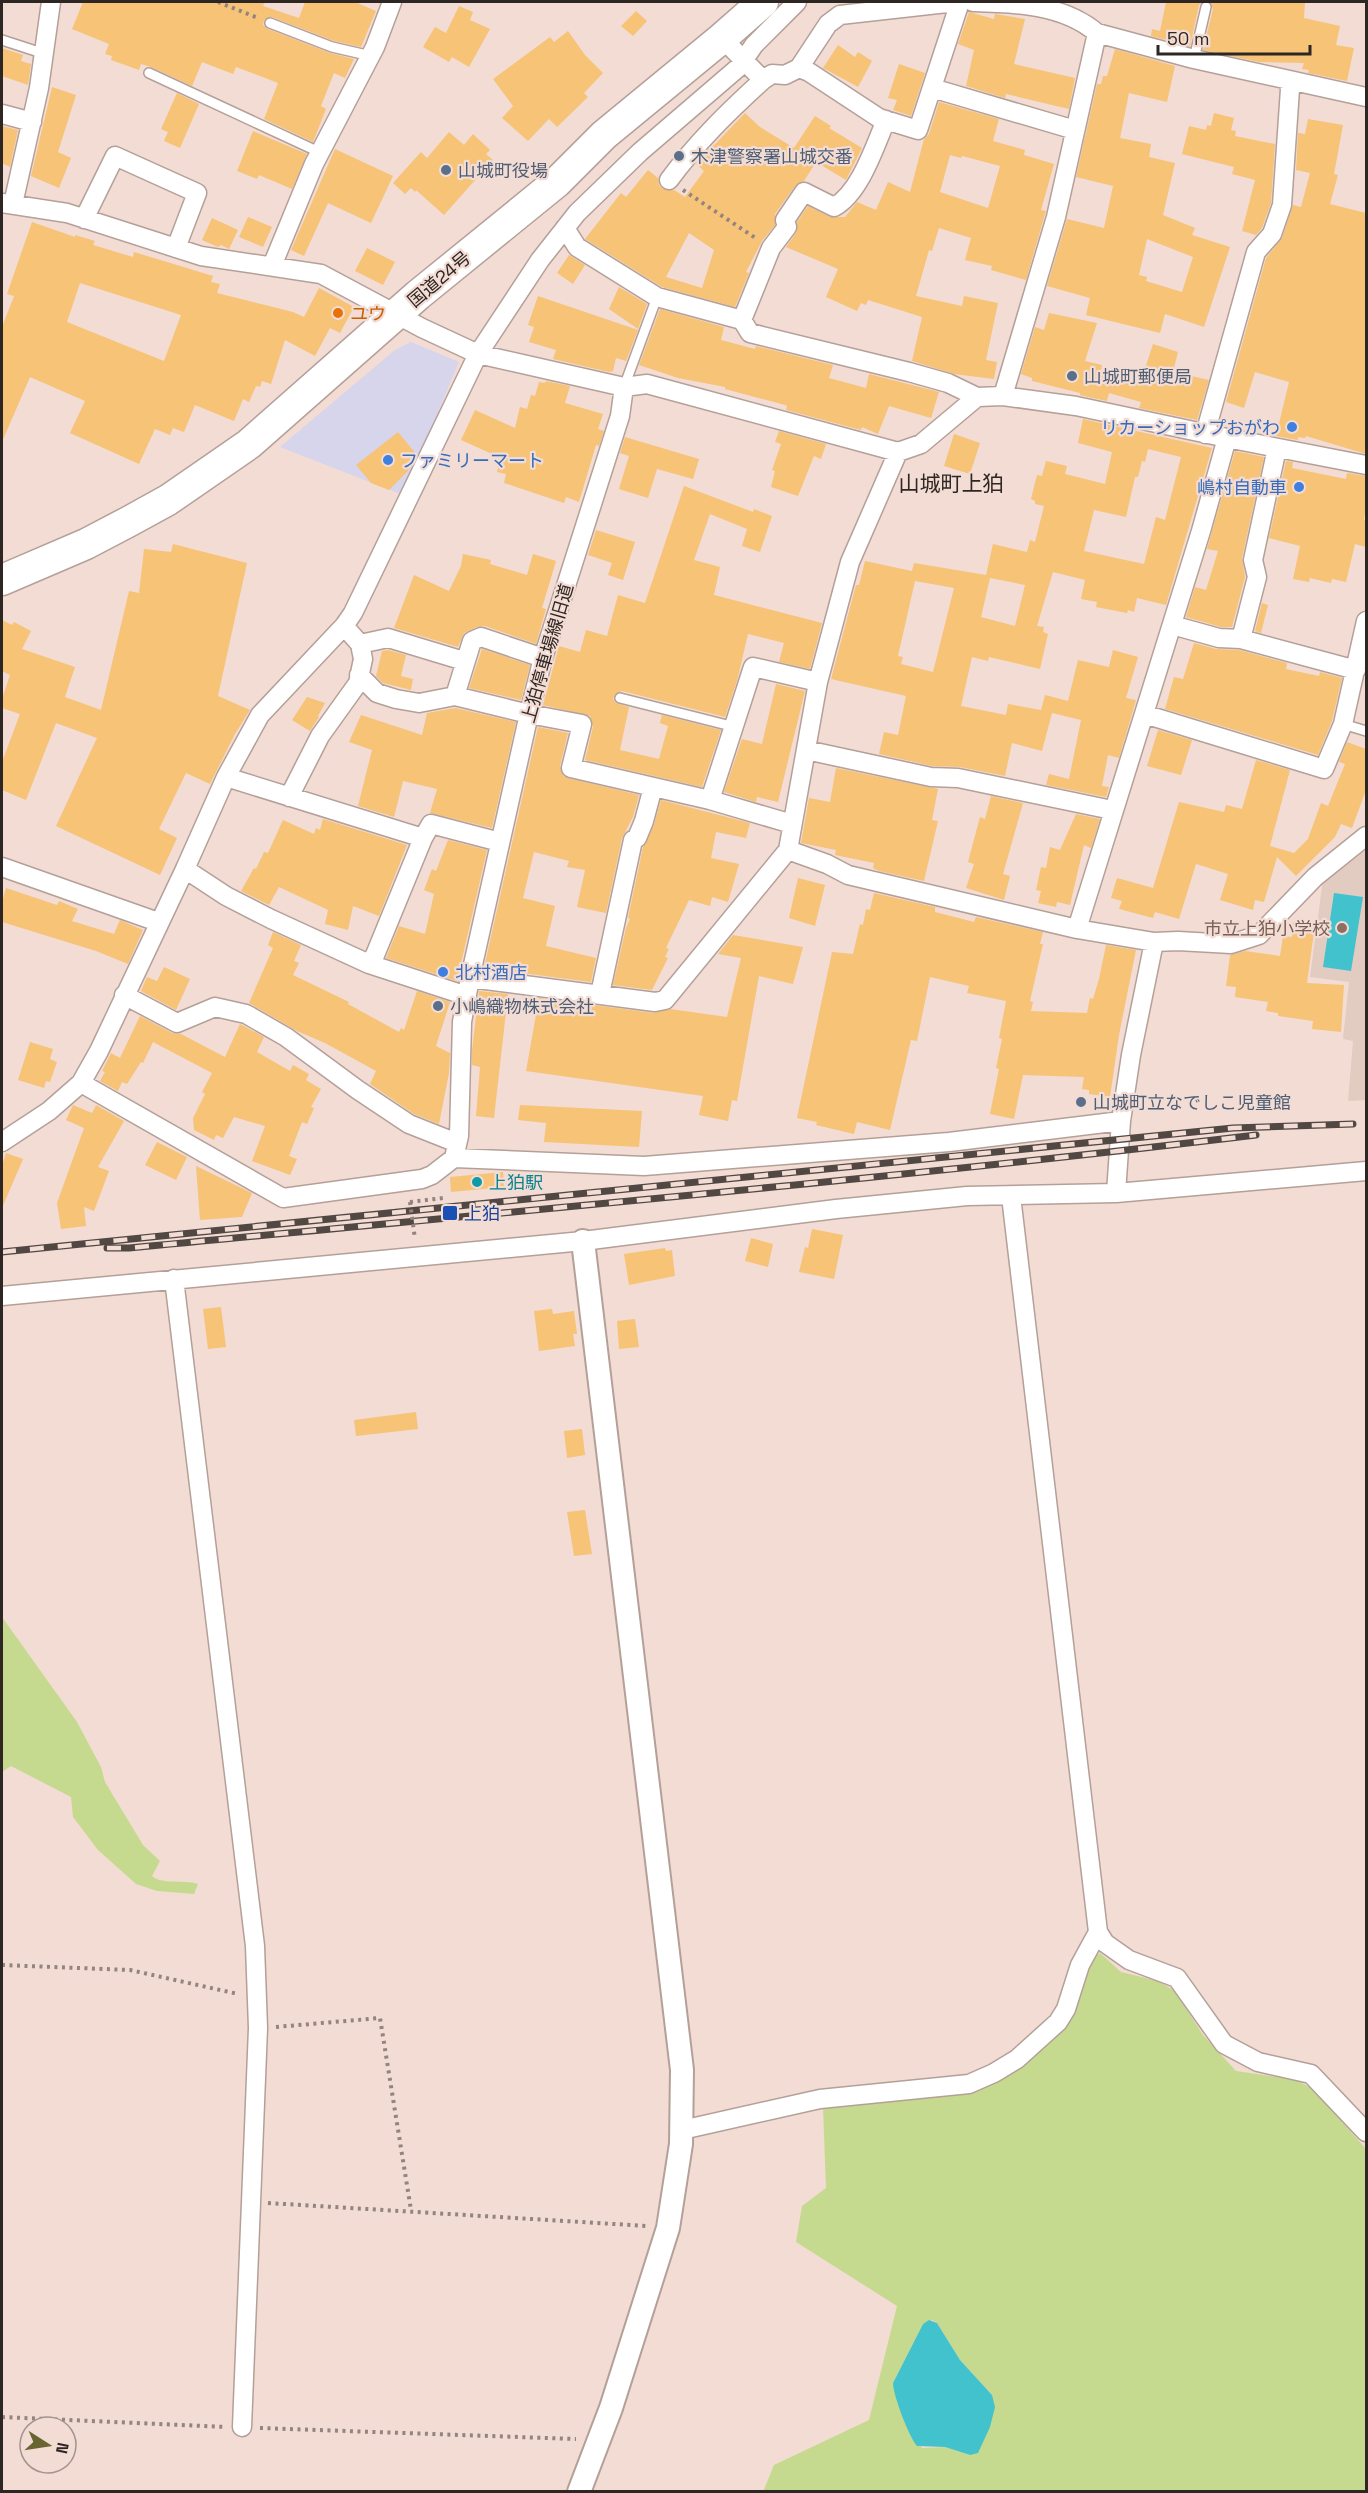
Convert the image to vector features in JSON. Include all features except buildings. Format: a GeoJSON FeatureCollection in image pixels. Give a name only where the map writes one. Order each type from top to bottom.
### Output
{"type":"FeatureCollection","features":[{"type":"Feature","properties":{"kind":"highway","name":"国道24号"},"geometry":{"type":"LineString","coordinates":[[2,580],[87,544],[168,500],[264,431],[398,314],[556,182],[604,135],[722,39],[763,2]]}},
{"type":"Feature","properties":{"kind":"street"},"geometry":{"type":"LineString","coordinates":[[51,2],[45,54],[32,122],[7,203],[67,213],[201,256],[321,274],[478,354],[624,387],[646,384],[898,452],[921,444],[977,398]]}},
{"type":"Feature","properties":{"kind":"street"},"geometry":{"type":"LineString","coordinates":[[272,266],[319,152],[370,56],[392,2]]}},
{"type":"Feature","properties":{"kind":"street"},"geometry":{"type":"LineString","coordinates":[[2,1143],[49,1111],[81,1083],[99,1051],[226,777],[260,715],[344,626],[353,613],[478,354],[540,260],[577,213],[640,152],[745,60],[754,45],[797,2]]}},
{"type":"Feature","properties":{"kind":"street"},"geometry":{"type":"LineString","coordinates":[[669,180],[716,123],[762,80],[772,74],[785,75],[799,68],[828,24],[840,15],[958,2],[918,130],[886,120],[799,68]]}},
{"type":"Feature","properties":{"kind":"street"},"geometry":{"type":"LineString","coordinates":[[973,2],[1045,4],[1090,27],[1097,33],[1194,59],[1366,97]]}},
{"type":"Feature","properties":{"kind":"street"},"geometry":{"type":"LineString","coordinates":[[1003,396],[1056,217],[1097,33]]}},
{"type":"Feature","properties":{"kind":"street"},"geometry":{"type":"LineString","coordinates":[[722,39],[762,80]]}},
{"type":"Feature","properties":{"kind":"street"},"geometry":{"type":"LineString","coordinates":[[1205,434],[1256,252],[1272,234],[1282,205],[1290,89],[1288,80]]}},
{"type":"Feature","properties":{"kind":"street"},"geometry":{"type":"LineString","coordinates":[[932,88],[1075,130]]}},
{"type":"Feature","properties":{"kind":"street"},"geometry":{"type":"LineString","coordinates":[[2,114],[32,122]]}},
{"type":"Feature","properties":{"kind":"street"},"geometry":{"type":"LineString","coordinates":[[741,320],[771,248],[786,227],[785,220],[804,192],[828,206],[834,207],[844,201],[855,186],[886,120]]}},
{"type":"Feature","properties":{"kind":"street"},"geometry":{"type":"LineString","coordinates":[[84,219],[115,156],[197,193],[176,248]]}},
{"type":"Feature","properties":{"kind":"street"},"geometry":{"type":"LineString","coordinates":[[565,228],[577,247],[657,297],[741,320],[750,333],[948,383],[977,398],[1003,396],[1076,406],[1366,465]]}},
{"type":"Feature","properties":{"kind":"street","name":"上狛停車場線旧道"},"geometry":{"type":"LineString","coordinates":[[455,1150],[462,1022],[500,842],[543,658],[620,416],[624,387]]}},
{"type":"Feature","properties":{"kind":"street"},"geometry":{"type":"LineString","coordinates":[[1077,929],[1227,438]]}},
{"type":"Feature","properties":{"kind":"street"},"geometry":{"type":"LineString","coordinates":[[1241,639],[1257,577],[1253,560],[1277,448]]}},
{"type":"Feature","properties":{"kind":"street"},"geometry":{"type":"LineString","coordinates":[[185,869],[226,896],[271,920],[369,964],[469,987],[600,994],[655,1002],[665,1000],[788,850],[818,682],[850,562],[898,452]]}},
{"type":"Feature","properties":{"kind":"street"},"geometry":{"type":"LineString","coordinates":[[1144,714],[1324,769],[1343,724],[1366,621]]}},
{"type":"Feature","properties":{"kind":"street"},"geometry":{"type":"LineString","coordinates":[[1172,624],[1219,638],[1241,639],[1356,670]]}},
{"type":"Feature","properties":{"kind":"street"},"geometry":{"type":"LineString","coordinates":[[289,796],[320,736],[358,684],[363,658],[360,644],[344,626]]}},
{"type":"Feature","properties":{"kind":"street"},"geometry":{"type":"LineString","coordinates":[[455,696],[472,641],[481,637],[543,658]]}},
{"type":"Feature","properties":{"kind":"street"},"geometry":{"type":"LineString","coordinates":[[360,644],[388,638],[464,662]]}},
{"type":"Feature","properties":{"kind":"street"},"geometry":{"type":"LineString","coordinates":[[710,800],[753,667],[818,682]]}},
{"type":"Feature","properties":{"kind":"street"},"geometry":{"type":"LineString","coordinates":[[359,675],[377,693],[396,699],[419,703],[455,696],[582,724],[572,768],[710,800],[792,824]]}},
{"type":"Feature","properties":{"kind":"street"},"geometry":{"type":"LineString","coordinates":[[806,750],[931,777],[958,778],[1113,810]]}},
{"type":"Feature","properties":{"kind":"street"},"geometry":{"type":"LineString","coordinates":[[226,777],[423,837]]}},
{"type":"Feature","properties":{"kind":"street"},"geometry":{"type":"LineString","coordinates":[[600,994],[633,840],[637,838],[644,821],[653,787]]}},
{"type":"Feature","properties":{"kind":"street"},"geometry":{"type":"LineString","coordinates":[[369,964],[375,955],[423,837],[431,824],[500,842]]}},
{"type":"Feature","properties":{"kind":"street"},"geometry":{"type":"LineString","coordinates":[[788,850],[827,864],[848,875],[1077,929],[1154,942],[1231,944],[1259,935],[1315,877],[1366,836]]}},
{"type":"Feature","properties":{"kind":"street"},"geometry":{"type":"LineString","coordinates":[[2,867],[158,922]]}},
{"type":"Feature","properties":{"kind":"street"},"geometry":{"type":"LineString","coordinates":[[1116,1193],[1121,1121],[1131,1055],[1154,942]]}},
{"type":"Feature","properties":{"kind":"street"},"geometry":{"type":"LineString","coordinates":[[124,995],[177,1023],[214,1007],[246,1014],[286,1037],[409,1124],[455,1150],[644,1166],[949,1142],[1121,1121]]}},
{"type":"Feature","properties":{"kind":"street"},"geometry":{"type":"LineString","coordinates":[[81,1083],[283,1198],[422,1179],[432,1175],[455,1150]]}},
{"type":"Feature","properties":{"kind":"street"},"geometry":{"type":"LineString","coordinates":[[2,1296],[583,1241],[836,1209],[968,1196],[1011,1197],[1053,1193],[1116,1193],[1366,1171]]}},
{"type":"Feature","properties":{"kind":"street"},"geometry":{"type":"LineString","coordinates":[[1011,1197],[1098,1932],[1106,1943],[1129,1960],[1177,1978],[1224,2043],[1258,2062],[1311,2074],[1366,2132]]}},
{"type":"Feature","properties":{"kind":"street"},"geometry":{"type":"LineString","coordinates":[[579,2492],[599,2440],[668,2228],[682,2130],[682,2070],[583,1241]]}},
{"type":"Feature","properties":{"kind":"street"},"geometry":{"type":"LineString","coordinates":[[174,1279],[255,1946],[258,2028],[242,2427]]}},
{"type":"Feature","properties":{"kind":"street"},"geometry":{"type":"LineString","coordinates":[[682,2130],[820,2099],[969,2084],[994,2073],[1017,2059],[1058,2022],[1066,2009],[1080,1965],[1098,1932]]}},
{"type":"Feature","properties":{"kind":"lane"},"geometry":{"type":"LineString","coordinates":[[1194,59],[1206,7]]}},
{"type":"Feature","properties":{"kind":"lane"},"geometry":{"type":"LineString","coordinates":[[270,23],[332,47],[370,56]]}},
{"type":"Feature","properties":{"kind":"lane"},"geometry":{"type":"LineString","coordinates":[[2,40],[45,54]]}},
{"type":"Feature","properties":{"kind":"lane"},"geometry":{"type":"LineString","coordinates":[[149,74],[319,152]]}},
{"type":"Feature","properties":{"kind":"lane"},"geometry":{"type":"LineString","coordinates":[[624,387],[657,297]]}},
{"type":"Feature","properties":{"kind":"lane"},"geometry":{"type":"LineString","coordinates":[[620,698],[735,727]]}},
{"type":"Feature","properties":{"kind":"lane"},"geometry":{"type":"LineString","coordinates":[[1343,724],[1366,731]]}},
{"type":"Feature","properties":{"kind":"path"},"geometry":{"type":"LineString","coordinates":[[218,2],[270,23]]}},
{"type":"Feature","properties":{"kind":"path"},"geometry":{"type":"LineString","coordinates":[[669,180],[771,248]]}},
{"type":"Feature","properties":{"kind":"path"},"geometry":{"type":"LineString","coordinates":[[415,1239],[410,1202],[443,1198]]}},
{"type":"Feature","properties":{"kind":"path"},"geometry":{"type":"LineString","coordinates":[[2,1965],[130,1970],[257,1998]]}},
{"type":"Feature","properties":{"kind":"path"},"geometry":{"type":"LineString","coordinates":[[258,2028],[380,2018],[411,2210]]}},
{"type":"Feature","properties":{"kind":"path"},"geometry":{"type":"LineString","coordinates":[[251,2202],[411,2210],[668,2228]]}},
{"type":"Feature","properties":{"kind":"path"},"geometry":{"type":"LineString","coordinates":[[2,2418],[599,2440]]}},
{"type":"Feature","properties":{"kind":"shaded area"},"geometry":{"type":"Polygon","coordinates":[[[411,342],[459,362],[403,495],[280,447],[395,350],[411,342]]]}},
{"type":"Feature","properties":{"kind":"shaded area","name":"市立上狛小学校"},"geometry":{"type":"Polygon","coordinates":[[[1366,838],[1366,1100],[1348,1101],[1353,1041],[1343,1039],[1349,982],[1310,977],[1323,879],[1366,838]]]}},
{"type":"Feature","properties":{"kind":"green space"},"geometry":{"type":"Polygon","coordinates":[[[2,1617],[77,1722],[101,1767],[105,1782],[143,1845],[160,1861],[152,1876],[161,1880],[198,1884],[194,1894],[157,1891],[136,1884],[98,1850],[73,1817],[71,1797],[11,1766],[2,1772],[2,1617]]]}},
{"type":"Feature","properties":{"kind":"green space"},"geometry":{"type":"Polygon","coordinates":[[[1100,1953],[1121,1972],[1158,1981],[1175,1991],[1203,2035],[1236,2071],[1297,2080],[1314,2090],[1366,2149],[1366,2491],[763,2492],[774,2465],[869,2420],[897,2306],[796,2242],[802,2206],[826,2188],[823,2107],[972,2089],[1063,2027],[1089,1961],[1100,1953]],[[932,2320],[923,2324],[893,2383],[908,2429],[922,2448],[945,2447],[970,2455],[992,2395],[960,2360],[937,2323],[932,2320]]]}},
{"type":"Feature","properties":{"kind":"water"},"geometry":{"type":"Polygon","coordinates":[[[1334,893],[1363,897],[1351,971],[1323,967],[1334,893]]]}},
{"type":"Feature","properties":{"kind":"water"},"geometry":{"type":"Polygon","coordinates":[[[929,2320],[937,2323],[960,2360],[992,2395],[995,2407],[990,2427],[978,2453],[970,2455],[945,2447],[917,2446],[902,2416],[893,2383],[923,2324],[929,2320]]]}},
{"type":"Feature","properties":{"kind":"railway"},"geometry":{"type":"LineString","coordinates":[[2,1252],[1233,1128],[1353,1124]]}},
{"type":"Feature","properties":{"kind":"railway"},"geometry":{"type":"LineString","coordinates":[[107,1248],[129,1248],[834,1181],[1256,1135]]}},
{"type":"Feature","properties":{"kind":"place","name":"木津警察署山城交番"},"geometry":{"type":"Point","coordinates":[679,156]}},
{"type":"Feature","properties":{"kind":"place","name":"山城町役場"},"geometry":{"type":"Point","coordinates":[446,170]}},
{"type":"Feature","properties":{"kind":"place","name":"ユウ"},"geometry":{"type":"Point","coordinates":[338,313]}},
{"type":"Feature","properties":{"kind":"place","name":"山城町郵便局"},"geometry":{"type":"Point","coordinates":[1072,376]}},
{"type":"Feature","properties":{"kind":"place","name":"リカーショップおがわ"},"geometry":{"type":"Point","coordinates":[1292,427]}},
{"type":"Feature","properties":{"kind":"place","name":"ファミリーマート"},"geometry":{"type":"Point","coordinates":[388,460]}},
{"type":"Feature","properties":{"kind":"place","name":"嶋村自動車"},"geometry":{"type":"Point","coordinates":[1299,487]}},
{"type":"Feature","properties":{"kind":"place","name":"市立上狛小学校"},"geometry":{"type":"Point","coordinates":[1342,928]}},
{"type":"Feature","properties":{"kind":"place","name":"北村酒店"},"geometry":{"type":"Point","coordinates":[443,972]}},
{"type":"Feature","properties":{"kind":"place","name":"小嶋織物株式会社"},"geometry":{"type":"Point","coordinates":[438,1006]}},
{"type":"Feature","properties":{"kind":"place","name":"山城町立なでしこ児童館"},"geometry":{"type":"Point","coordinates":[1081,1102]}},
{"type":"Feature","properties":{"kind":"place","name":"上狛駅"},"geometry":{"type":"Point","coordinates":[477,1182]}},
{"type":"Feature","properties":{"kind":"place","name":"上狛"},"geometry":{"type":"Point","coordinates":[450,1213]}},
{"type":"Feature","properties":{"kind":"district","name":"山城町上狛"},"geometry":{"type":"Point","coordinates":[951,483]}}]}
